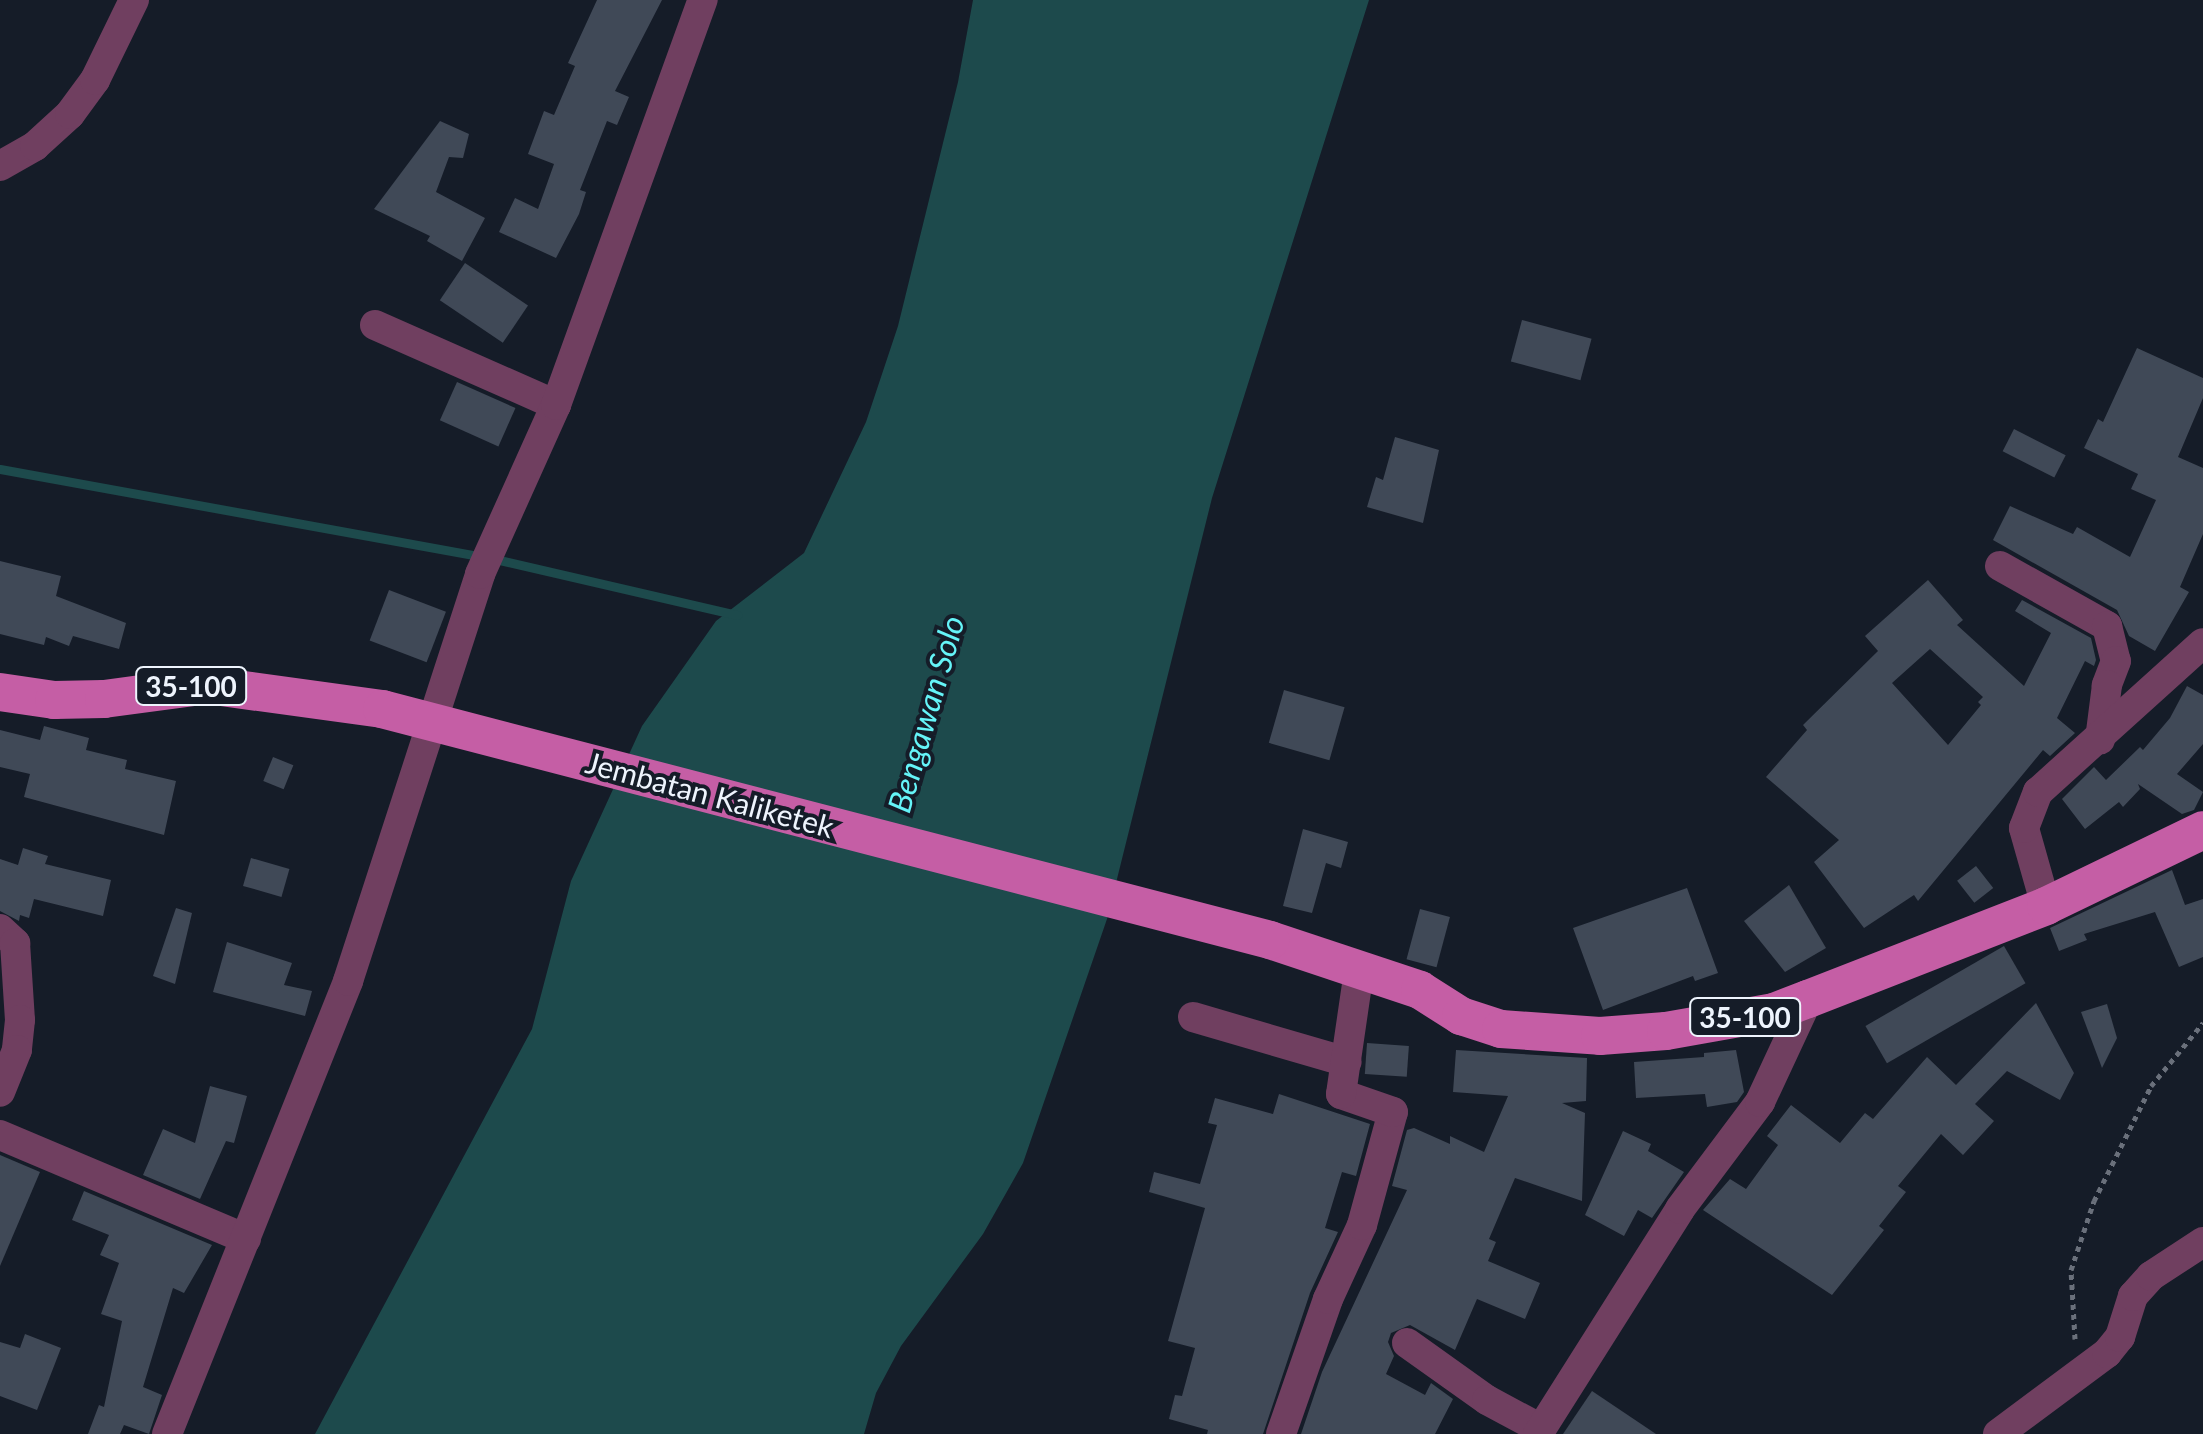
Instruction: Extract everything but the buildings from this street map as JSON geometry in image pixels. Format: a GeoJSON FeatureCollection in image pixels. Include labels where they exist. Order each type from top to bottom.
{"type":"FeatureCollection","features":[{"type":"Feature","properties":{"kind":"main road","name":"Jembatan Kaliketek"},"geometry":{"type":"LineString","coordinates":[[0,692],[54,700],[104,700],[206,685],[382,708],[1270,940],[1360,970]]}},
{"type":"Feature","properties":{"kind":"main road","name":"35-100"},"geometry":{"type":"LineString","coordinates":[[1360,970],[1420,990],[1460,1016],[1501,1029],[1600,1036],[1666,1030],[1774,1012],[2200,841]]}},
{"type":"Feature","properties":{"kind":"street"},"geometry":{"type":"LineString","coordinates":[[0,166],[35,146],[70,114],[95,80],[134,0]]}},
{"type":"Feature","properties":{"kind":"street"},"geometry":{"type":"LineString","coordinates":[[166,1434],[348,981],[480,574],[556,405],[703,0]]}},
{"type":"Feature","properties":{"kind":"street"},"geometry":{"type":"LineString","coordinates":[[375,325],[556,405]]}},
{"type":"Feature","properties":{"kind":"street"},"geometry":{"type":"LineString","coordinates":[[2000,566],[2107,626],[2116,661],[2107,685],[2100,740]]}},
{"type":"Feature","properties":{"kind":"street"},"geometry":{"type":"LineString","coordinates":[[2046,906],[2024,828],[2038,792],[2100,740],[2203,642]]}},
{"type":"Feature","properties":{"kind":"street"},"geometry":{"type":"LineString","coordinates":[[0,928],[15,943],[20,1020],[17,1050],[0,1092]]}},
{"type":"Feature","properties":{"kind":"street"},"geometry":{"type":"LineString","coordinates":[[1281,1434],[1328,1300],[1362,1226],[1390,1130],[1393,1112],[1341,1094],[1360,970]]}},
{"type":"Feature","properties":{"kind":"street"},"geometry":{"type":"LineString","coordinates":[[1407,1342],[1486,1400],[1540,1431],[1680,1209],[1760,1102],[1808,999]]}},
{"type":"Feature","properties":{"kind":"street"},"geometry":{"type":"LineString","coordinates":[[1193,1016],[1348,1062]]}},
{"type":"Feature","properties":{"kind":"street"},"geometry":{"type":"LineString","coordinates":[[0,1136],[246,1239]]}},
{"type":"Feature","properties":{"kind":"street"},"geometry":{"type":"LineString","coordinates":[[1998,1434],[2107,1353],[2120,1337],[2134,1296],[2151,1276],[2203,1242]]}},
{"type":"Feature","properties":{"kind":"path"},"geometry":{"type":"LineString","coordinates":[[2080,1371],[2071,1270],[2094,1201],[2151,1086],[2203,1023]]}},
{"type":"Feature","properties":{"kind":"water","name":"Bengawan Solo"},"geometry":{"type":"Polygon","coordinates":[[[973,0],[1369,0],[1212,498],[1107,919],[1023,1163],[983,1234],[901,1346],[876,1393],[864,1434],[315,1434],[532,1029],[571,881],[642,726],[716,621],[804,553],[866,422],[898,326],[958,82],[973,0]]]}},
{"type":"Feature","properties":{"kind":"waterway"},"geometry":{"type":"LineString","coordinates":[[0,469],[479,556]]}},
{"type":"Feature","properties":{"kind":"waterway"},"geometry":{"type":"LineString","coordinates":[[495,559],[738,615]]}}]}
